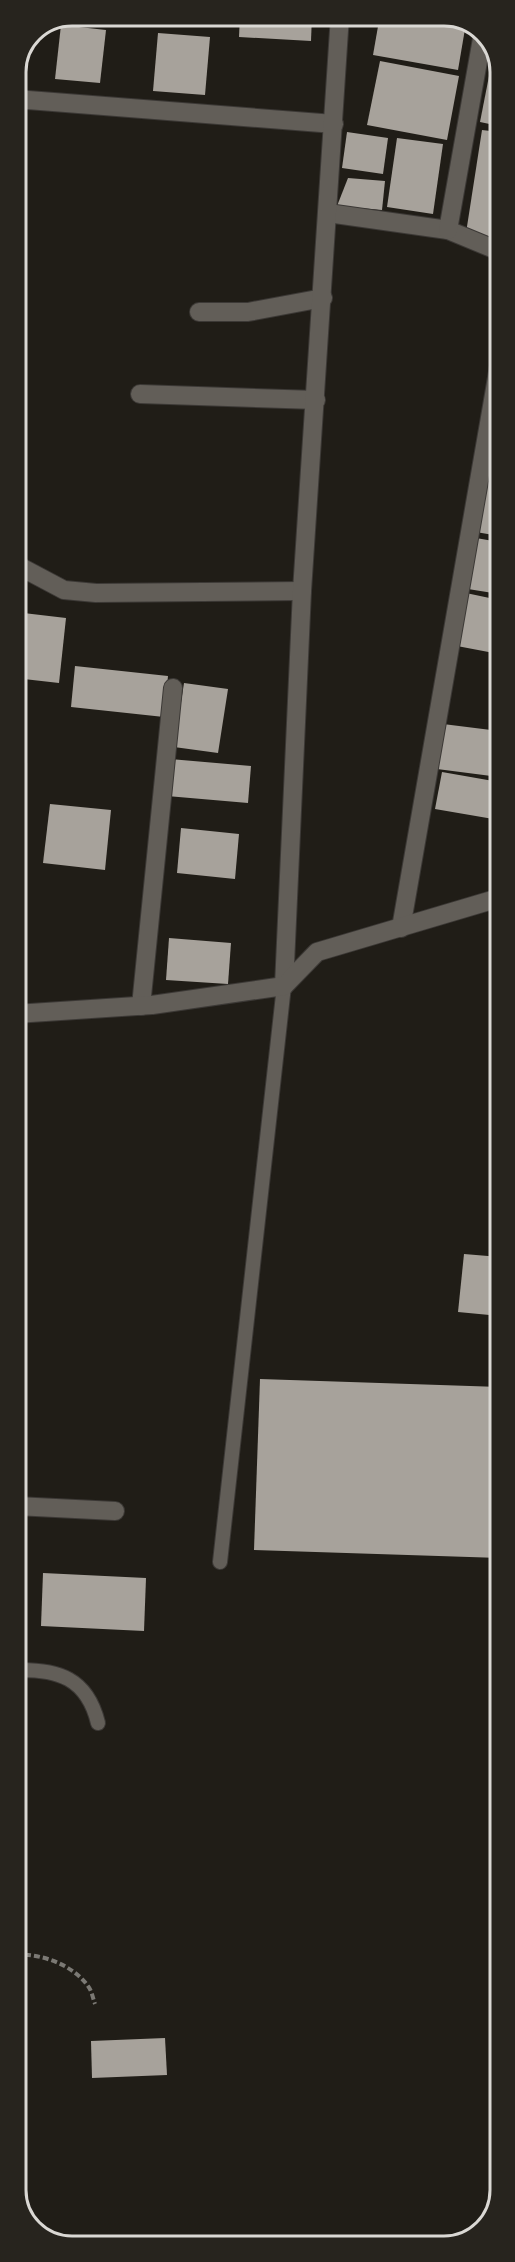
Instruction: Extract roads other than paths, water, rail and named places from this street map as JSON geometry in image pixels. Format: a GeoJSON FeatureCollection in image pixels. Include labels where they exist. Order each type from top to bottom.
{"type":"FeatureCollection","features":[{"type":"Feature","properties":{"kind":"street"},"geometry":{"type":"LineString","coordinates":[[284,986],[302,591],[339,26]]}},
{"type":"Feature","properties":{"kind":"street"},"geometry":{"type":"LineString","coordinates":[[448,230],[481,45]]}},
{"type":"Feature","properties":{"kind":"street"},"geometry":{"type":"LineString","coordinates":[[26,100],[334,124]]}},
{"type":"Feature","properties":{"kind":"street"},"geometry":{"type":"LineString","coordinates":[[328,213],[448,230],[490,247]]}},
{"type":"Feature","properties":{"kind":"street"},"geometry":{"type":"LineString","coordinates":[[199,312],[248,312],[323,298]]}},
{"type":"Feature","properties":{"kind":"street"},"geometry":{"type":"LineString","coordinates":[[140,394],[316,400]]}},
{"type":"Feature","properties":{"kind":"street"},"geometry":{"type":"LineString","coordinates":[[401,928],[490,418]]}},
{"type":"Feature","properties":{"kind":"street"},"geometry":{"type":"LineString","coordinates":[[26,570],[64,590],[96,593],[302,591]]}},
{"type":"Feature","properties":{"kind":"street"},"geometry":{"type":"LineString","coordinates":[[141,1006],[173,688]]}},
{"type":"Feature","properties":{"kind":"street"},"geometry":{"type":"LineString","coordinates":[[26,1013],[141,1006],[284,986],[317,952],[490,901]]}},
{"type":"Feature","properties":{"kind":"street"},"geometry":{"type":"LineString","coordinates":[[26,1507],[115,1511]]}},
{"type":"Feature","properties":{"kind":"lane"},"geometry":{"type":"LineString","coordinates":[[220,1562],[284,986]]}},
{"type":"Feature","properties":{"kind":"lane"},"geometry":{"type":"LineString","coordinates":[[26,1670],[41,1669],[65,1676],[82,1688],[94,1707],[98,1723]]}}]}
